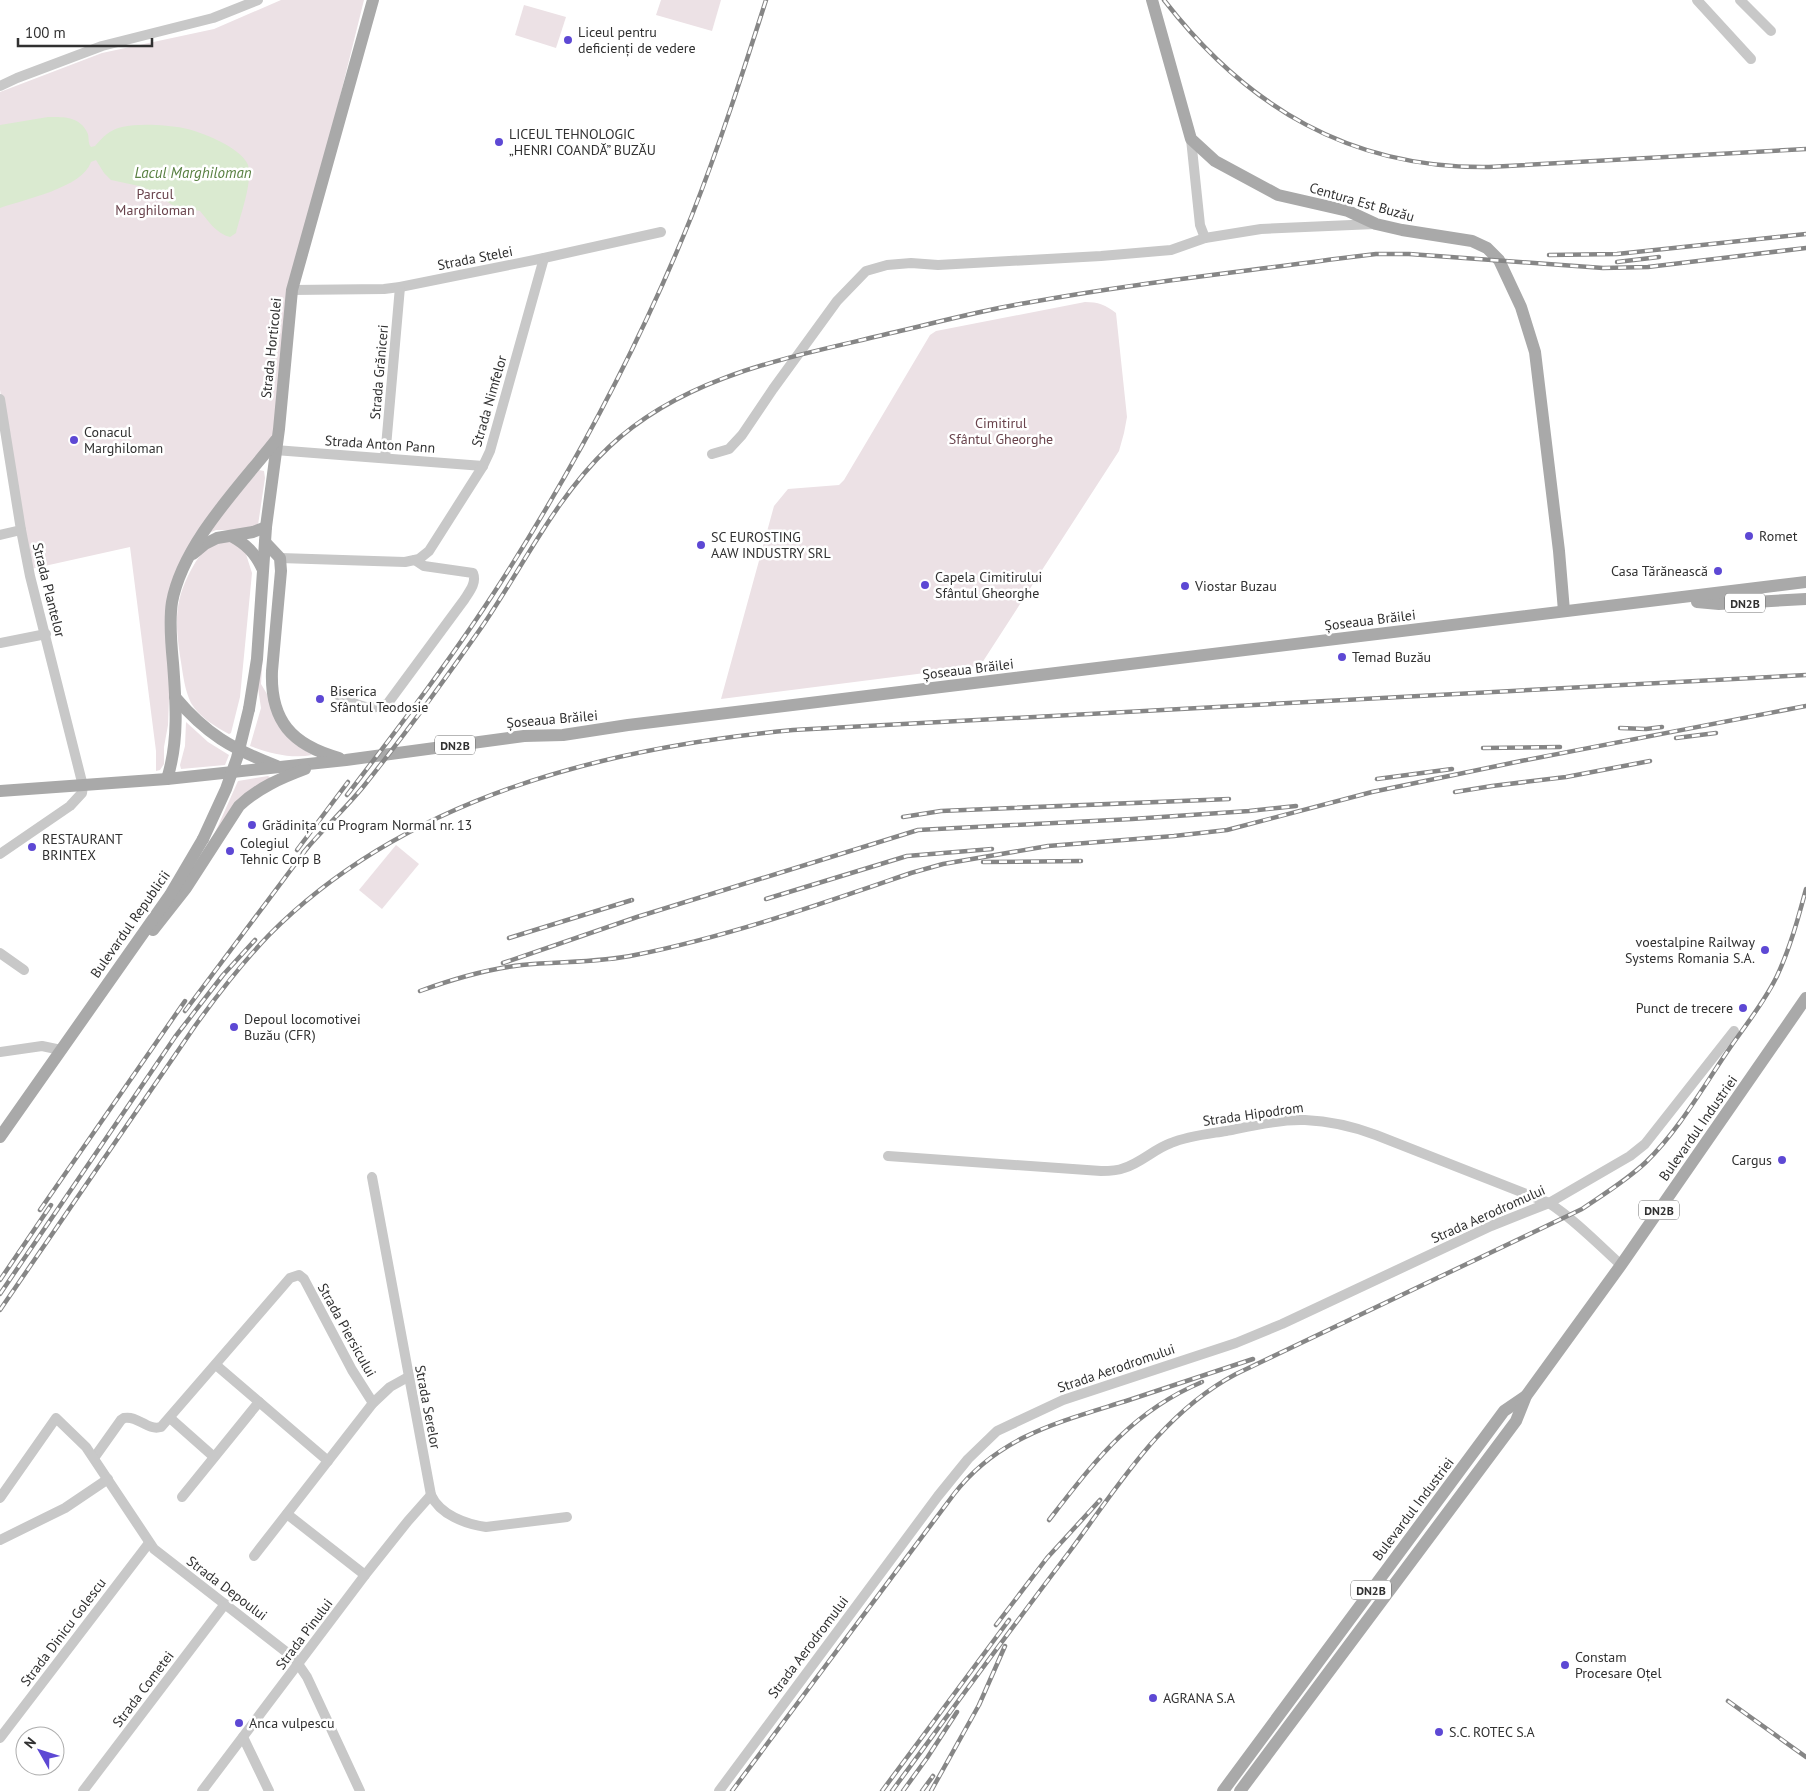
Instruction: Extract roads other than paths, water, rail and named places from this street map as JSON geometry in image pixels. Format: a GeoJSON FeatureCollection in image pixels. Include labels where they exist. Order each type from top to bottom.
{"type":"FeatureCollection","features":[{"type":"Feature","properties":{"kind":"main road","name":"Strada Horticolei"},"geometry":{"type":"LineString","coordinates":[[249,709],[257,659],[262,568],[292,290],[373,0]]}},
{"type":"Feature","properties":{"kind":"main road"},"geometry":{"type":"LineString","coordinates":[[1152,0],[1191,139]]}},
{"type":"Feature","properties":{"kind":"main road","name":"Centura Est Buzău"},"geometry":{"type":"LineString","coordinates":[[1191,139],[1215,161],[1270,191],[1348,211],[1376,224],[1472,241],[1487,248],[1494,254],[1504,268],[1521,307],[1535,352],[1559,551],[1564,612]]}},
{"type":"Feature","properties":{"kind":"main road"},"geometry":{"type":"LineString","coordinates":[[167,779],[175,742],[175,697],[171,647],[172,602],[179,579],[206,529],[248,475],[276,444]]}},
{"type":"Feature","properties":{"kind":"main road"},"geometry":{"type":"LineString","coordinates":[[248,475],[263,465],[272,471]]}},
{"type":"Feature","properties":{"kind":"main road"},"geometry":{"type":"LineString","coordinates":[[190,557],[205,544],[217,538],[253,532],[266,526]]}},
{"type":"Feature","properties":{"kind":"main road"},"geometry":{"type":"LineString","coordinates":[[231,536],[253,552],[262,568]]}},
{"type":"Feature","properties":{"kind":"main road"},"geometry":{"type":"LineString","coordinates":[[265,542],[280,558],[281,572],[272,678],[274,701],[285,725],[301,742],[311,749],[346,760]]}},
{"type":"Feature","properties":{"kind":"main road","name":"Șoseaua Brăilei"},"geometry":{"type":"LineString","coordinates":[[0,791],[167,779],[346,760],[524,736],[563,735],[654,722],[1806,582]]}},
{"type":"Feature","properties":{"kind":"main road","name":"DN2B"},"geometry":{"type":"LineString","coordinates":[[1685,598],[1719,604],[1806,599]]}},
{"type":"Feature","properties":{"kind":"main road"},"geometry":{"type":"LineString","coordinates":[[175,697],[205,727],[230,746],[279,767]]}},
{"type":"Feature","properties":{"kind":"main road","name":"Bulevardul Republicii"},"geometry":{"type":"LineString","coordinates":[[0,1137],[170,895],[203,839],[235,765],[249,709]]}},
{"type":"Feature","properties":{"kind":"main road"},"geometry":{"type":"LineString","coordinates":[[125,957],[145,939],[170,910],[191,882],[233,815],[246,800],[283,777],[305,769],[346,760]]}},
{"type":"Feature","properties":{"kind":"main road","name":"Bulevardul Industriei"},"geometry":{"type":"LineString","coordinates":[[1240,1791],[1516,1421],[1526,1396],[1622,1264],[1806,998]]}},
{"type":"Feature","properties":{"kind":"main road","name":"Bulevardul Industriei"},"geometry":{"type":"LineString","coordinates":[[1223,1791],[1504,1411],[1526,1396]]}},
{"type":"Feature","properties":{"kind":"street"},"geometry":{"type":"LineString","coordinates":[[0,86],[102,46],[213,18],[258,0]]}},
{"type":"Feature","properties":{"kind":"street"},"geometry":{"type":"LineString","coordinates":[[1697,0],[1750,59]]}},
{"type":"Feature","properties":{"kind":"street"},"geometry":{"type":"LineString","coordinates":[[1740,0],[1771,31]]}},
{"type":"Feature","properties":{"kind":"street"},"geometry":{"type":"LineString","coordinates":[[1191,139],[1200,226],[1205,238]]}},
{"type":"Feature","properties":{"kind":"street"},"geometry":{"type":"LineString","coordinates":[[712,454],[729,449],[742,435],[773,388],[837,301],[866,271],[887,265],[911,263],[938,265],[1171,250],[1205,238],[1261,229],[1376,224]]}},
{"type":"Feature","properties":{"kind":"street","name":"Strada Stelei"},"geometry":{"type":"LineString","coordinates":[[292,290],[384,289],[400,287],[661,232]]}},
{"type":"Feature","properties":{"kind":"street","name":"Strada Nimfelor"},"geometry":{"type":"LineString","coordinates":[[415,560],[429,552],[483,466],[490,451],[544,258]]}},
{"type":"Feature","properties":{"kind":"street","name":"Strada Grăniceri"},"geometry":{"type":"LineString","coordinates":[[386,458],[400,287]]}},
{"type":"Feature","properties":{"kind":"street","name":"Strada Plantelor"},"geometry":{"type":"LineString","coordinates":[[0,399],[30,576],[83,786]]}},
{"type":"Feature","properties":{"kind":"street","name":"Strada Anton Pann"},"geometry":{"type":"LineString","coordinates":[[276,444],[386,458],[483,466]]}},
{"type":"Feature","properties":{"kind":"street"},"geometry":{"type":"LineString","coordinates":[[0,535],[21,530]]}},
{"type":"Feature","properties":{"kind":"street"},"geometry":{"type":"LineString","coordinates":[[280,558],[405,562],[415,560],[424,566],[473,573],[474,583],[464,600],[388,704],[382,707],[366,708],[339,696]]}},
{"type":"Feature","properties":{"kind":"street"},"geometry":{"type":"LineString","coordinates":[[0,643],[46,634]]}},
{"type":"Feature","properties":{"kind":"street"},"geometry":{"type":"LineString","coordinates":[[0,854],[70,806],[82,793],[83,786]]}},
{"type":"Feature","properties":{"kind":"street"},"geometry":{"type":"LineString","coordinates":[[0,952],[24,970]]}},
{"type":"Feature","properties":{"kind":"street","name":"Strada Aerodromului"},"geometry":{"type":"LineString","coordinates":[[719,1791],[938,1496],[968,1459],[997,1431],[1063,1400],[1255,1336],[1491,1226],[1549,1203],[1630,1156],[1652,1135],[1734,1031]]}},
{"type":"Feature","properties":{"kind":"street"},"geometry":{"type":"LineString","coordinates":[[0,1052],[42,1046],[61,1050]]}},
{"type":"Feature","properties":{"kind":"street","name":"Strada Hipodrom"},"geometry":{"type":"LineString","coordinates":[[888,1156],[1101,1171],[1133,1164],[1171,1143],[1189,1138],[1303,1119],[1329,1121],[1352,1126],[1549,1203],[1568,1216],[1622,1264]]}},
{"type":"Feature","properties":{"kind":"street","name":"Strada Serelor"},"geometry":{"type":"LineString","coordinates":[[372,1177],[430,1495]]}},
{"type":"Feature","properties":{"kind":"street","name":"Strada Piersicului"},"geometry":{"type":"LineString","coordinates":[[94,1458],[124,1418],[134,1419],[151,1427],[161,1427],[290,1278],[299,1275],[304,1280],[352,1370],[373,1403]]}},
{"type":"Feature","properties":{"kind":"street"},"geometry":{"type":"LineString","coordinates":[[216,1365],[328,1461]]}},
{"type":"Feature","properties":{"kind":"street","name":"Strada Piersicului"},"geometry":{"type":"LineString","coordinates":[[254,1556],[373,1403],[390,1387],[408,1376]]}},
{"type":"Feature","properties":{"kind":"street"},"geometry":{"type":"LineString","coordinates":[[182,1497],[259,1402]]}},
{"type":"Feature","properties":{"kind":"street","name":"Strada Depoului"},"geometry":{"type":"LineString","coordinates":[[0,1498],[56,1418],[79,1439],[94,1458],[149,1542],[166,1559],[290,1652],[299,1663],[360,1791]]}},
{"type":"Feature","properties":{"kind":"street"},"geometry":{"type":"LineString","coordinates":[[170,1418],[214,1458]]}},
{"type":"Feature","properties":{"kind":"street"},"geometry":{"type":"LineString","coordinates":[[0,1540],[65,1508],[108,1479]]}},
{"type":"Feature","properties":{"kind":"street"},"geometry":{"type":"LineString","coordinates":[[430,1495],[442,1510],[480,1526],[492,1527],[567,1517]]}},
{"type":"Feature","properties":{"kind":"street","name":"Strada Pinului"},"geometry":{"type":"LineString","coordinates":[[202,1791],[366,1575],[430,1495]]}},
{"type":"Feature","properties":{"kind":"street"},"geometry":{"type":"LineString","coordinates":[[288,1514],[366,1575]]}},
{"type":"Feature","properties":{"kind":"street","name":"Strada Dinicu Golescu"},"geometry":{"type":"LineString","coordinates":[[0,1738],[149,1542]]}},
{"type":"Feature","properties":{"kind":"street","name":"Strada Cometei"},"geometry":{"type":"LineString","coordinates":[[83,1791],[225,1604]]}},
{"type":"Feature","properties":{"kind":"street"},"geometry":{"type":"LineString","coordinates":[[243,1737],[269,1791]]}},
{"type":"Feature","properties":{"kind":"water","name":"Lacul Marghiloman"},"geometry":{"type":"Polygon","coordinates":[[[48,117],[70,118],[80,123],[87,132],[91,147],[95,146],[113,130],[122,127],[145,125],[169,126],[190,130],[220,141],[238,152],[248,165],[249,180],[236,233],[230,237],[221,233],[213,227],[200,211],[175,207],[152,191],[111,180],[96,160],[91,162],[86,171],[65,186],[0,208],[0,125],[48,117]]]}},
{"type":"Feature","properties":{"kind":"railway"},"geometry":{"type":"LineString","coordinates":[[347,795],[425,692],[499,585],[527,541],[604,404],[650,311],[692,215],[722,135],[766,0]]}},
{"type":"Feature","properties":{"kind":"railway"},"geometry":{"type":"LineString","coordinates":[[1164,0],[1196,38],[1230,72],[1267,100],[1306,124],[1347,143],[1391,157],[1439,165],[1489,167],[1806,149]]}},
{"type":"Feature","properties":{"kind":"railway"},"geometry":{"type":"LineString","coordinates":[[1549,255],[1617,254],[1806,234]]}},
{"type":"Feature","properties":{"kind":"railway"},"geometry":{"type":"LineString","coordinates":[[303,853],[363,787],[423,709],[481,628],[540,534],[572,488],[609,447],[638,423],[670,403],[703,386],[738,373],[810,352],[990,310],[1103,290],[1335,259],[1376,254],[1409,254],[1603,268],[1648,267],[1806,248]]}},
{"type":"Feature","properties":{"kind":"railway"},"geometry":{"type":"LineString","coordinates":[[1617,262],[1659,257]]}},
{"type":"Feature","properties":{"kind":"railway"},"geometry":{"type":"LineString","coordinates":[[0,1310],[212,1002],[269,935],[323,887],[382,847],[445,814],[512,788],[581,766],[651,750],[722,738],[793,730],[1806,675]]}},
{"type":"Feature","properties":{"kind":"railway"},"geometry":{"type":"LineString","coordinates":[[420,991],[445,982],[496,969],[621,958],[705,939],[943,864],[1048,846],[1227,830],[1372,792],[1806,706]]}},
{"type":"Feature","properties":{"kind":"railway"},"geometry":{"type":"LineString","coordinates":[[1620,728],[1646,729],[1662,727]]}},
{"type":"Feature","properties":{"kind":"railway"},"geometry":{"type":"LineString","coordinates":[[1676,738],[1716,733]]}},
{"type":"Feature","properties":{"kind":"railway"},"geometry":{"type":"LineString","coordinates":[[1483,748],[1560,747]]}},
{"type":"Feature","properties":{"kind":"railway"},"geometry":{"type":"LineString","coordinates":[[1455,792],[1566,777],[1650,761]]}},
{"type":"Feature","properties":{"kind":"railway"},"geometry":{"type":"LineString","coordinates":[[1377,779],[1452,769]]}},
{"type":"Feature","properties":{"kind":"railway"},"geometry":{"type":"LineString","coordinates":[[297,850],[348,782]]}},
{"type":"Feature","properties":{"kind":"railway"},"geometry":{"type":"LineString","coordinates":[[903,817],[941,811],[1229,799]]}},
{"type":"Feature","properties":{"kind":"railway"},"geometry":{"type":"LineString","coordinates":[[503,963],[637,917],[918,830],[1132,819],[1296,806]]}},
{"type":"Feature","properties":{"kind":"railway"},"geometry":{"type":"LineString","coordinates":[[185,1011],[308,847]]}},
{"type":"Feature","properties":{"kind":"railway"},"geometry":{"type":"LineString","coordinates":[[766,899],[907,856],[992,849]]}},
{"type":"Feature","properties":{"kind":"railway"},"geometry":{"type":"LineString","coordinates":[[983,862],[1081,861]]}},
{"type":"Feature","properties":{"kind":"railway"},"geometry":{"type":"LineString","coordinates":[[892,1791],[1125,1476],[1164,1430],[1186,1409],[1210,1390],[1236,1374],[1582,1209],[1639,1169],[1669,1137],[1772,986],[1790,944],[1806,889]]}},
{"type":"Feature","properties":{"kind":"railway"},"geometry":{"type":"LineString","coordinates":[[509,938],[632,900]]}},
{"type":"Feature","properties":{"kind":"railway"},"geometry":{"type":"LineString","coordinates":[[0,1294],[175,1037],[223,975],[255,940]]}},
{"type":"Feature","properties":{"kind":"railway"},"geometry":{"type":"LineString","coordinates":[[40,1210],[185,1001]]}},
{"type":"Feature","properties":{"kind":"railway"},"geometry":{"type":"LineString","coordinates":[[0,1280],[51,1205]]}},
{"type":"Feature","properties":{"kind":"railway"},"geometry":{"type":"LineString","coordinates":[[732,1791],[954,1494],[990,1458],[1011,1445],[1054,1424],[1253,1359]]}},
{"type":"Feature","properties":{"kind":"railway"},"geometry":{"type":"LineString","coordinates":[[1049,1520],[1082,1478],[1116,1440],[1155,1408],[1177,1394],[1202,1382]]}},
{"type":"Feature","properties":{"kind":"railway"},"geometry":{"type":"LineString","coordinates":[[996,1625],[1047,1558],[1100,1500]]}},
{"type":"Feature","properties":{"kind":"railway"},"geometry":{"type":"LineString","coordinates":[[882,1791],[1009,1620]]}},
{"type":"Feature","properties":{"kind":"railway"},"geometry":{"type":"LineString","coordinates":[[931,1791],[979,1705],[1005,1646]]}},
{"type":"Feature","properties":{"kind":"railway"},"geometry":{"type":"LineString","coordinates":[[1728,1701],[1806,1757]]}},
{"type":"Feature","properties":{"kind":"railway"},"geometry":{"type":"LineString","coordinates":[[903,1791],[957,1712]]}},
{"type":"Feature","properties":{"kind":"railway"},"geometry":{"type":"LineString","coordinates":[[922,1791],[933,1776]]}},
{"type":"Feature","properties":{"kind":"place","name":"Liceul pentru deficienți de vedere"},"geometry":{"type":"Point","coordinates":[568,40]}},
{"type":"Feature","properties":{"kind":"place","name":"LICEUL TEHNOLOGIC „HENRI COANDĂ” BUZĂU"},"geometry":{"type":"Point","coordinates":[499,142]}},
{"type":"Feature","properties":{"kind":"place","name":"Conacul Marghiloman"},"geometry":{"type":"Point","coordinates":[74,440]}},
{"type":"Feature","properties":{"kind":"place","name":"Romet"},"geometry":{"type":"Point","coordinates":[1749,536]}},
{"type":"Feature","properties":{"kind":"place","name":"SC EUROSTING AAW INDUSTRY SRL"},"geometry":{"type":"Point","coordinates":[701,545]}},
{"type":"Feature","properties":{"kind":"place","name":"Casa Tărănească"},"geometry":{"type":"Point","coordinates":[1718,571]}},
{"type":"Feature","properties":{"kind":"place","name":"Capela Cimitirului Sfântul Gheorghe"},"geometry":{"type":"Point","coordinates":[925,585]}},
{"type":"Feature","properties":{"kind":"place","name":"Viostar Buzau"},"geometry":{"type":"Point","coordinates":[1185,586]}},
{"type":"Feature","properties":{"kind":"place","name":"Temad Buzău"},"geometry":{"type":"Point","coordinates":[1342,657]}},
{"type":"Feature","properties":{"kind":"place","name":"Biserica Sfântul Teodosie"},"geometry":{"type":"Point","coordinates":[320,699]}},
{"type":"Feature","properties":{"kind":"place","name":"Grădinița cu Program Normal nr. 13"},"geometry":{"type":"Point","coordinates":[252,825]}},
{"type":"Feature","properties":{"kind":"place","name":"RESTAURANT BRINTEX"},"geometry":{"type":"Point","coordinates":[32,847]}},
{"type":"Feature","properties":{"kind":"place","name":"Colegiul Tehnic Corp B"},"geometry":{"type":"Point","coordinates":[230,851]}},
{"type":"Feature","properties":{"kind":"place","name":"voestalpine Railway Systems Romania S.A."},"geometry":{"type":"Point","coordinates":[1765,950]}},
{"type":"Feature","properties":{"kind":"place","name":"Punct de trecere"},"geometry":{"type":"Point","coordinates":[1743,1008]}},
{"type":"Feature","properties":{"kind":"place","name":"Depoul locomotivei Buzău (CFR)"},"geometry":{"type":"Point","coordinates":[234,1027]}},
{"type":"Feature","properties":{"kind":"place","name":"Cargus"},"geometry":{"type":"Point","coordinates":[1782,1160]}},
{"type":"Feature","properties":{"kind":"place","name":"Constam Procesare Oțel"},"geometry":{"type":"Point","coordinates":[1565,1665]}},
{"type":"Feature","properties":{"kind":"place","name":"AGRANA S.A"},"geometry":{"type":"Point","coordinates":[1153,1698]}},
{"type":"Feature","properties":{"kind":"place","name":"Anca vulpescu"},"geometry":{"type":"Point","coordinates":[239,1723]}},
{"type":"Feature","properties":{"kind":"place","name":"S.C. ROTEC S.A"},"geometry":{"type":"Point","coordinates":[1439,1732]}},
{"type":"Feature","properties":{"kind":"park label","name":"Parcul Marghiloman"},"geometry":{"type":"Point","coordinates":[155,202]}},
{"type":"Feature","properties":{"kind":"park label","name":"Cimitirul Sfântul Gheorghe"},"geometry":{"type":"Point","coordinates":[1001,432]}}]}
